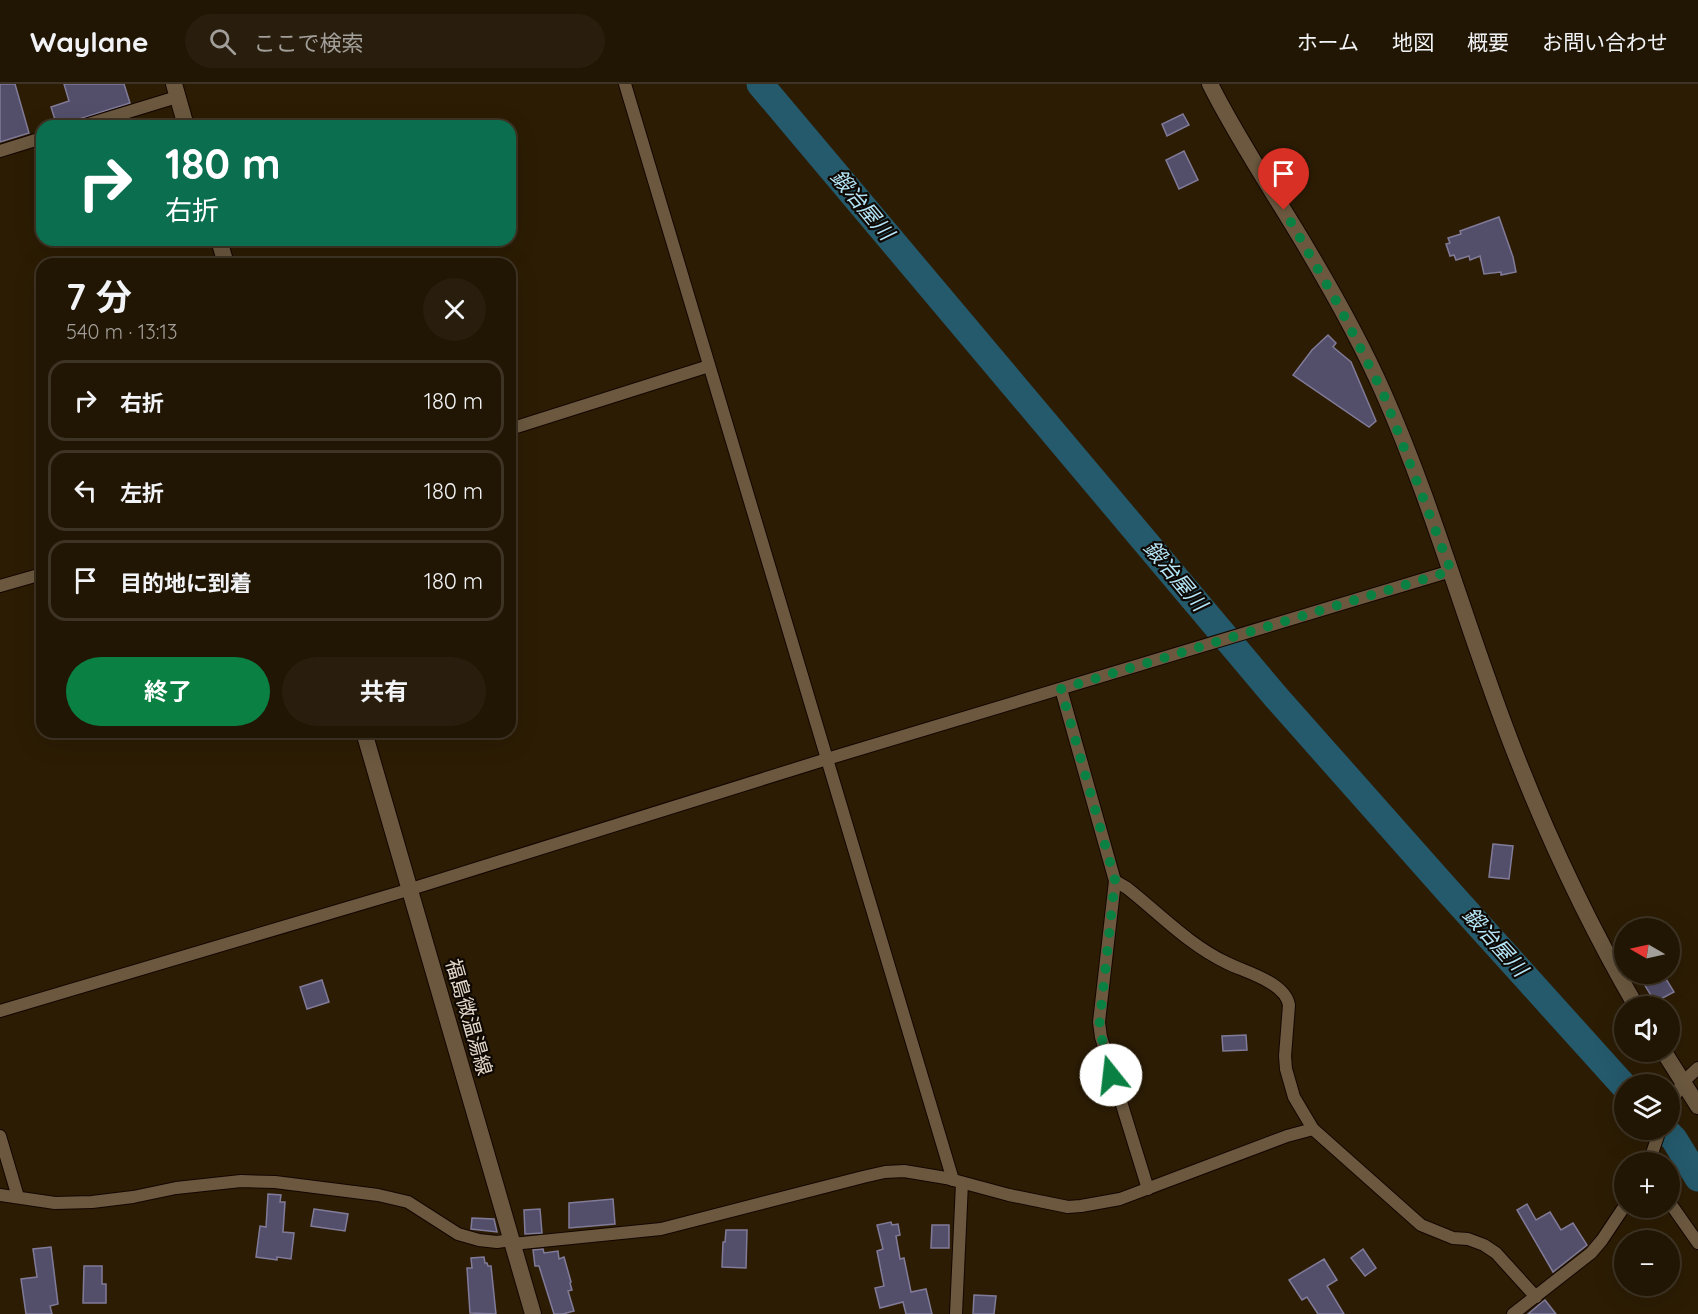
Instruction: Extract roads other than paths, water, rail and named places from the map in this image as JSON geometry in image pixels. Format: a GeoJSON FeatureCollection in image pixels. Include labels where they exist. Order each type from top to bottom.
{"type":"FeatureCollection","features":[{"type":"Feature","properties":{"kind":"street"},"geometry":{"type":"LineString","coordinates":[[625,84],[827,759],[957,1181],[956,1314]]}},
{"type":"Feature","properties":{"kind":"street"},"geometry":{"type":"LineString","coordinates":[[1210,84],[1237,134],[1307,249],[1362,349],[1392,414],[1451,571],[1514,752],[1569,879],[1605,953],[1630,996]]}},
{"type":"Feature","properties":{"kind":"street"},"geometry":{"type":"LineString","coordinates":[[98,120],[176,90],[184,120]]}},
{"type":"Feature","properties":{"kind":"street"},"geometry":{"type":"LineString","coordinates":[[0,151],[36,140]]}},
{"type":"Feature","properties":{"kind":"street"},"geometry":{"type":"LineString","coordinates":[[516,427],[709,366]]}},
{"type":"Feature","properties":{"kind":"street"},"geometry":{"type":"LineString","coordinates":[[0,1011],[411,889],[827,759],[1451,571]]}},
{"type":"Feature","properties":{"kind":"street"},"geometry":{"type":"LineString","coordinates":[[0,586],[36,576]]}},
{"type":"Feature","properties":{"kind":"street"},"geometry":{"type":"LineString","coordinates":[[1061,689],[1115,880],[1099,1028],[1106,1058],[1148,1188]]}},
{"type":"Feature","properties":{"kind":"street","name":"福島微温湯線"},"geometry":{"type":"LineString","coordinates":[[366,738],[533,1314]]}},
{"type":"Feature","properties":{"kind":"street"},"geometry":{"type":"LineString","coordinates":[[1115,880],[1210,954],[1282,990],[1289,1005],[1286,1069],[1294,1097],[1313,1129],[1421,1225],[1453,1238],[1468,1239],[1484,1245],[1496,1253],[1536,1297]]}},
{"type":"Feature","properties":{"kind":"street"},"geometry":{"type":"LineString","coordinates":[[1670,1062],[1698,1106]]}},
{"type":"Feature","properties":{"kind":"street"},"geometry":{"type":"LineString","coordinates":[[1680,1087],[1698,1068]]}},
{"type":"Feature","properties":{"kind":"street"},"geometry":{"type":"LineString","coordinates":[[0,1195],[55,1203],[92,1202],[241,1180],[275,1182],[388,1197],[408,1202],[458,1234],[479,1240],[511,1242],[661,1229],[885,1172],[904,1171],[957,1181],[1068,1207],[1108,1202],[1287,1136],[1313,1129]]}},
{"type":"Feature","properties":{"kind":"street"},"geometry":{"type":"LineString","coordinates":[[0,1136],[18,1197]]}},
{"type":"Feature","properties":{"kind":"street"},"geometry":{"type":"LineString","coordinates":[[1680,1217],[1698,1243]]}},
{"type":"Feature","properties":{"kind":"street"},"geometry":{"type":"LineString","coordinates":[[1513,1314],[1591,1253],[1617,1218]]}},
{"type":"Feature","properties":{"kind":"waterway","name":"鍛冶屋川"},"geometry":{"type":"LineString","coordinates":[[760,84],[1276,697],[1614,1075]]}},
{"type":"Feature","properties":{"kind":"waterway","name":"鍛冶屋川"},"geometry":{"type":"LineString","coordinates":[[1675,1140],[1698,1178]]}}]}
